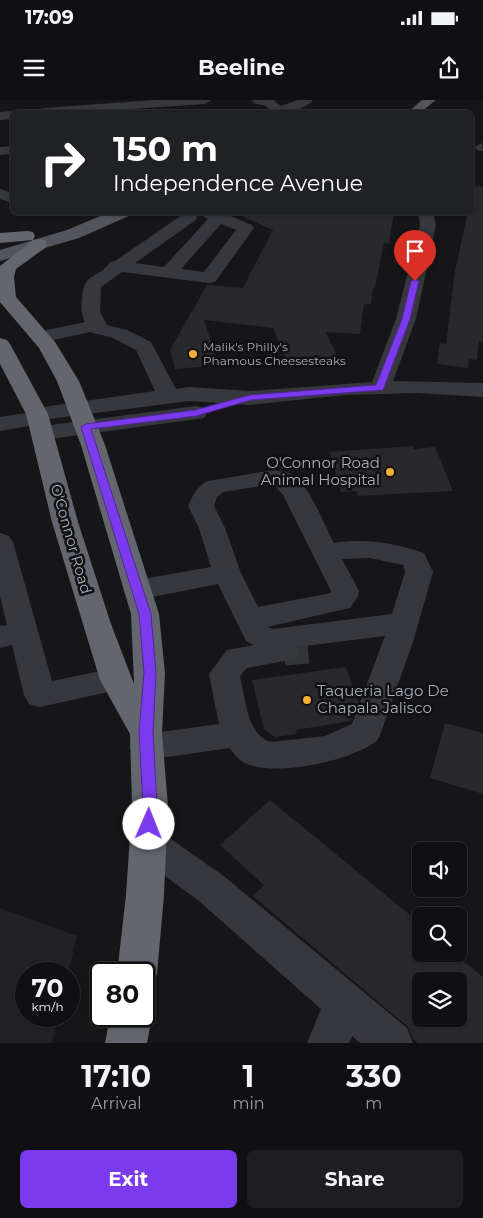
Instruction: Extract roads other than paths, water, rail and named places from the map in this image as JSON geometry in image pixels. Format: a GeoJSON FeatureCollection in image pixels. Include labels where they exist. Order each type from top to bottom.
{"type":"FeatureCollection","features":[{"type":"Feature","properties":{"kind":"highway"},"geometry":{"type":"LineString","coordinates":[[0,238],[33,240]]}},
{"type":"Feature","properties":{"kind":"highway"},"geometry":{"type":"LineString","coordinates":[[4,293],[8,267],[33,240]]}},
{"type":"Feature","properties":{"kind":"highway","name":"O'Connor Road"},"geometry":{"type":"LineString","coordinates":[[4,293],[40,337],[68,381],[83,417],[145,614],[150,673],[146,740],[150,806],[138,962]]}},
{"type":"Feature","properties":{"kind":"highway","name":"O'Connor Road"},"geometry":{"type":"LineString","coordinates":[[0,344],[39,422],[65,522],[96,624],[115,680],[146,740]]}},
{"type":"Feature","properties":{"kind":"highway"},"geometry":{"type":"LineString","coordinates":[[126,1043],[129,1027]]}},
{"type":"Feature","properties":{"kind":"main road"},"geometry":{"type":"LineString","coordinates":[[417,110],[430,100]]}},
{"type":"Feature","properties":{"kind":"main road"},"geometry":{"type":"LineString","coordinates":[[0,244],[73,234],[118,215]]}},
{"type":"Feature","properties":{"kind":"main road"},"geometry":{"type":"LineString","coordinates":[[0,256],[33,240]]}},
{"type":"Feature","properties":{"kind":"street"},"geometry":{"type":"LineString","coordinates":[[71,110],[205,100]]}},
{"type":"Feature","properties":{"kind":"street"},"geometry":{"type":"LineString","coordinates":[[258,100],[270,103],[277,110]]}},
{"type":"Feature","properties":{"kind":"street"},"geometry":{"type":"LineString","coordinates":[[285,110],[307,100]]}},
{"type":"Feature","properties":{"kind":"street"},"geometry":{"type":"LineString","coordinates":[[169,396],[144,346],[120,334],[98,329],[90,312],[92,285],[116,266],[190,217],[190,215]]}},
{"type":"Feature","properties":{"kind":"street"},"geometry":{"type":"LineString","coordinates":[[116,266],[168,273],[209,278],[246,228],[211,215],[168,273]]}},
{"type":"Feature","properties":{"kind":"street"},"geometry":{"type":"LineString","coordinates":[[380,388],[406,319],[428,225],[425,215]]}},
{"type":"Feature","properties":{"kind":"street"},"geometry":{"type":"LineString","coordinates":[[40,337],[96,326]]}},
{"type":"Feature","properties":{"kind":"street"},"geometry":{"type":"LineString","coordinates":[[83,417],[169,396],[189,394],[250,398],[380,388],[426,387],[483,390]]}},
{"type":"Feature","properties":{"kind":"street"},"geometry":{"type":"LineString","coordinates":[[0,424],[83,417],[196,413],[250,398]]}},
{"type":"Feature","properties":{"kind":"street"},"geometry":{"type":"LineString","coordinates":[[249,619],[340,601],[344,596],[345,591],[296,496],[287,482],[281,478],[217,486],[209,489],[201,506],[212,528],[227,573],[256,634],[272,640],[400,632]]}},
{"type":"Feature","properties":{"kind":"street"},"geometry":{"type":"LineString","coordinates":[[326,553],[352,548],[396,552],[414,559],[419,572],[400,632],[365,732],[329,749],[271,756],[252,751],[238,734],[224,674],[238,658],[378,640],[400,632]]}},
{"type":"Feature","properties":{"kind":"street"},"geometry":{"type":"LineString","coordinates":[[3,560],[12,634],[40,695],[115,680]]}},
{"type":"Feature","properties":{"kind":"street"},"geometry":{"type":"LineString","coordinates":[[137,590],[227,573]]}},
{"type":"Feature","properties":{"kind":"street"},"geometry":{"type":"LineString","coordinates":[[146,740],[238,734]]}},
{"type":"Feature","properties":{"kind":"street"},"geometry":{"type":"LineString","coordinates":[[148,843],[212,889],[392,1043]]}},
{"type":"Feature","properties":{"kind":"street"},"geometry":{"type":"LineString","coordinates":[[328,1043],[345,1003]]}},
{"type":"Feature","properties":{"kind":"tunnel"},"geometry":{"type":"LineString","coordinates":[[284,651],[308,649]]}},
{"type":"Feature","properties":{"kind":"place","name":"Malik's Philly's Phamous Cheesesteaks"},"geometry":{"type":"Point","coordinates":[193,354]}},
{"type":"Feature","properties":{"kind":"place","name":"O'Connor Road Animal Hospital"},"geometry":{"type":"Point","coordinates":[390,472]}},
{"type":"Feature","properties":{"kind":"place","name":"Taqueria Lago De Chapala Jalisco"},"geometry":{"type":"Point","coordinates":[307,700]}}]}
